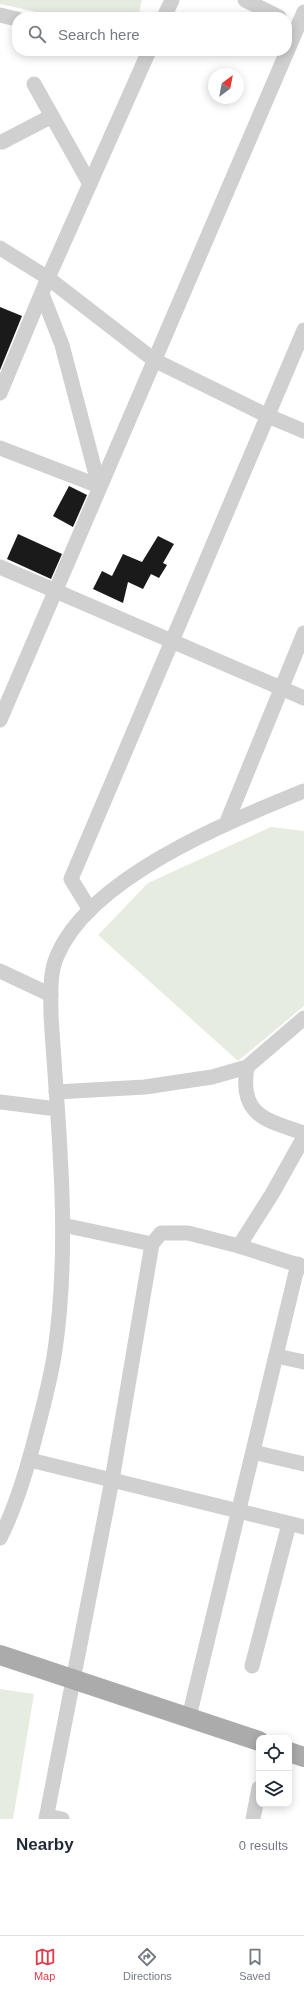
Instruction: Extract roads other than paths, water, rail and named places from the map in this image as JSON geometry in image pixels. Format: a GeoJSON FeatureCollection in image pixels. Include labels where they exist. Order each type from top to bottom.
{"type":"FeatureCollection","features":[{"type":"Feature","properties":{"kind":"main road"},"geometry":{"type":"LineString","coordinates":[[0,1654],[73,1680],[256,1740]]}},
{"type":"Feature","properties":{"kind":"main road"},"geometry":{"type":"LineString","coordinates":[[292,1753],[304,1757]]}},
{"type":"Feature","properties":{"kind":"street"},"geometry":{"type":"LineString","coordinates":[[166,12],[172,0]]}},
{"type":"Feature","properties":{"kind":"street"},"geometry":{"type":"LineString","coordinates":[[245,0],[269,12]]}},
{"type":"Feature","properties":{"kind":"street"},"geometry":{"type":"LineString","coordinates":[[292,35],[304,12]]}},
{"type":"Feature","properties":{"kind":"street"},"geometry":{"type":"LineString","coordinates":[[0,15],[12,18]]}},
{"type":"Feature","properties":{"kind":"street"},"geometry":{"type":"LineString","coordinates":[[0,393],[48,278],[147,56]]}},
{"type":"Feature","properties":{"kind":"street"},"geometry":{"type":"LineString","coordinates":[[0,720],[283,56]]}},
{"type":"Feature","properties":{"kind":"street"},"geometry":{"type":"LineString","coordinates":[[34,84],[90,184]]}},
{"type":"Feature","properties":{"kind":"street"},"geometry":{"type":"LineString","coordinates":[[2,142],[52,116]]}},
{"type":"Feature","properties":{"kind":"street"},"geometry":{"type":"LineString","coordinates":[[0,248],[48,278],[154,360],[268,416],[304,431]]}},
{"type":"Feature","properties":{"kind":"street"},"geometry":{"type":"LineString","coordinates":[[42,294],[62,345],[99,486]]}},
{"type":"Feature","properties":{"kind":"street"},"geometry":{"type":"LineString","coordinates":[[90,910],[71,879],[304,330]]}},
{"type":"Feature","properties":{"kind":"street"},"geometry":{"type":"LineString","coordinates":[[0,448],[99,486]]}},
{"type":"Feature","properties":{"kind":"street"},"geometry":{"type":"LineString","coordinates":[[0,567],[304,698]]}},
{"type":"Feature","properties":{"kind":"street"},"geometry":{"type":"LineString","coordinates":[[226,824],[304,633]]}},
{"type":"Feature","properties":{"kind":"street"},"geometry":{"type":"LineString","coordinates":[[0,1538],[30,1460],[55,1350],[61,1288],[63,1225],[50,984],[57,956],[74,927],[90,910],[123,882],[172,852],[226,824],[304,791]]}},
{"type":"Feature","properties":{"kind":"street"},"geometry":{"type":"LineString","coordinates":[[0,970],[51,995]]}},
{"type":"Feature","properties":{"kind":"street"},"geometry":{"type":"LineString","coordinates":[[56,1092],[145,1087],[212,1077],[247,1067],[304,1018]]}},
{"type":"Feature","properties":{"kind":"street"},"geometry":{"type":"LineString","coordinates":[[247,1067],[244,1084],[247,1099],[257,1114],[269,1121],[304,1134]]}},
{"type":"Feature","properties":{"kind":"street"},"geometry":{"type":"LineString","coordinates":[[0,1102],[57,1109]]}},
{"type":"Feature","properties":{"kind":"street"},"geometry":{"type":"LineString","coordinates":[[239,1246],[272,1194],[304,1137]]}},
{"type":"Feature","properties":{"kind":"street"},"geometry":{"type":"LineString","coordinates":[[63,1225],[152,1244]]}},
{"type":"Feature","properties":{"kind":"street"},"geometry":{"type":"LineString","coordinates":[[62,1819],[46,1818],[112,1480],[152,1244],[161,1233],[188,1233],[239,1246],[301,1266],[276,1356],[189,1717]]}},
{"type":"Feature","properties":{"kind":"street"},"geometry":{"type":"LineString","coordinates":[[276,1356],[304,1362]]}},
{"type":"Feature","properties":{"kind":"street"},"geometry":{"type":"LineString","coordinates":[[253,1452],[304,1464]]}},
{"type":"Feature","properties":{"kind":"street"},"geometry":{"type":"LineString","coordinates":[[30,1460],[304,1528]]}},
{"type":"Feature","properties":{"kind":"street"},"geometry":{"type":"LineString","coordinates":[[252,1666],[289,1524]]}},
{"type":"Feature","properties":{"kind":"street"},"geometry":{"type":"LineString","coordinates":[[253,1819],[256,1804]]}}]}
